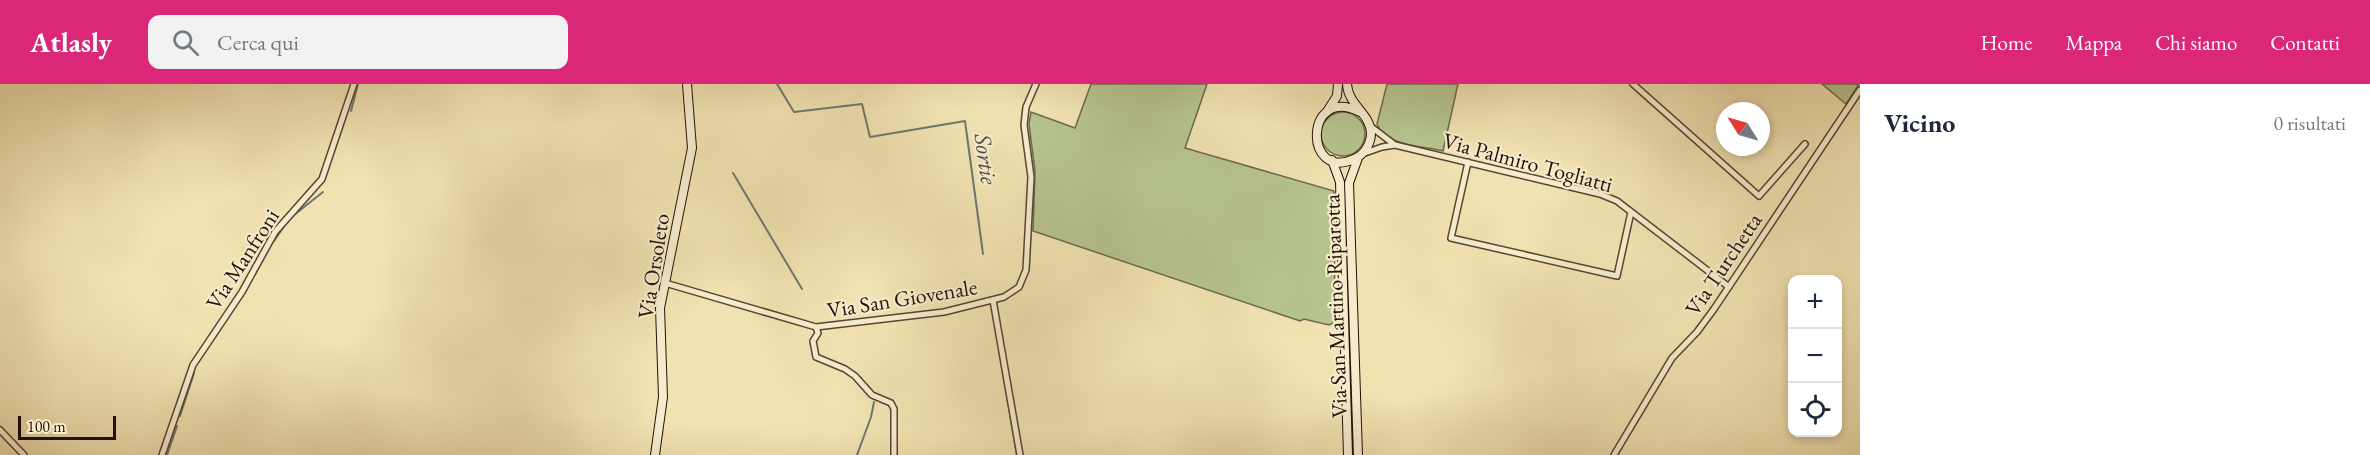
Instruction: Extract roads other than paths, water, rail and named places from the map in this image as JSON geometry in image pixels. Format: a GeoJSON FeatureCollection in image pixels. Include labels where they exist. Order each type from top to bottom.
{"type":"FeatureCollection","features":[{"type":"Feature","properties":{"kind":"street","name":"Via Manfroni"},"geometry":{"type":"LineString","coordinates":[[162,455],[193,365],[242,292],[275,232],[322,179],[354,84]]}},
{"type":"Feature","properties":{"kind":"street","name":"Via Orsoleto"},"geometry":{"type":"LineString","coordinates":[[655,455],[663,397],[660,308],[692,148],[687,84]]}},
{"type":"Feature","properties":{"kind":"street","name":"Via San Giovenale"},"geometry":{"type":"LineString","coordinates":[[664,283],[816,327],[944,312],[1004,297],[1019,287],[1026,270],[1031,177],[1024,125],[1026,107],[1036,84]]}},
{"type":"Feature","properties":{"kind":"street"},"geometry":{"type":"LineString","coordinates":[[1338,84],[1337,96],[1317,124],[1316,141],[1325,155],[1341,162],[1395,145]]}},
{"type":"Feature","properties":{"kind":"street"},"geometry":{"type":"LineString","coordinates":[[1347,84],[1351,101],[1370,126],[1370,142],[1360,156]]}},
{"type":"Feature","properties":{"kind":"street"},"geometry":{"type":"LineString","coordinates":[[1633,84],[1759,196],[1805,144]]}},
{"type":"Feature","properties":{"kind":"street","name":"Via Turchetta"},"geometry":{"type":"LineString","coordinates":[[1614,455],[1672,358],[1697,332],[1729,287],[1860,90]]}},
{"type":"Feature","properties":{"kind":"street"},"geometry":{"type":"LineString","coordinates":[[1327,111],[1344,106],[1360,112]]}},
{"type":"Feature","properties":{"kind":"street","name":"Via Palmiro Togliatti"},"geometry":{"type":"LineString","coordinates":[[1370,126],[1395,145],[1600,194],[1617,201],[1729,287]]}},
{"type":"Feature","properties":{"kind":"street","name":"Via San Martino Riparotta"},"geometry":{"type":"LineString","coordinates":[[1358,455],[1349,184],[1350,176],[1360,156]]}},
{"type":"Feature","properties":{"kind":"street","name":"Via San Martino Riparotta"},"geometry":{"type":"LineString","coordinates":[[1332,160],[1339,174],[1341,185],[1348,455]]}},
{"type":"Feature","properties":{"kind":"street"},"geometry":{"type":"LineString","coordinates":[[1467,162],[1451,238],[1617,276],[1631,212]]}},
{"type":"Feature","properties":{"kind":"street","name":"Via San Giovenale"},"geometry":{"type":"LineString","coordinates":[[993,300],[1020,455]]}},
{"type":"Feature","properties":{"kind":"street","name":"Via San Giovenale"},"geometry":{"type":"LineString","coordinates":[[816,327],[818,333],[813,341],[816,357],[844,369],[855,376],[872,395],[891,403],[894,409],[894,455]]}},
{"type":"Feature","properties":{"kind":"street"},"geometry":{"type":"LineString","coordinates":[[0,430],[24,455]]}},
{"type":"Feature","properties":{"kind":"waterway","name":"Sortie"},"geometry":{"type":"LineString","coordinates":[[351,111],[358,84]]}},
{"type":"Feature","properties":{"kind":"waterway","name":"Sortie"},"geometry":{"type":"LineString","coordinates":[[777,84],[794,112],[862,104],[870,137],[965,121],[983,254]]}},
{"type":"Feature","properties":{"kind":"waterway","name":"Sortie"},"geometry":{"type":"LineString","coordinates":[[733,173],[802,289]]}},
{"type":"Feature","properties":{"kind":"waterway","name":"Sortie"},"geometry":{"type":"LineString","coordinates":[[294,215],[323,192]]}},
{"type":"Feature","properties":{"kind":"waterway","name":"Sortie"},"geometry":{"type":"LineString","coordinates":[[274,241],[288,221]]}},
{"type":"Feature","properties":{"kind":"waterway","name":"Sortie"},"geometry":{"type":"LineString","coordinates":[[1002,366],[1017,455]]}},
{"type":"Feature","properties":{"kind":"waterway","name":"Sortie"},"geometry":{"type":"LineString","coordinates":[[180,416],[194,373]]}},
{"type":"Feature","properties":{"kind":"waterway","name":"Sortie"},"geometry":{"type":"LineString","coordinates":[[857,455],[874,402]]}},
{"type":"Feature","properties":{"kind":"waterway","name":"Sortie"},"geometry":{"type":"LineString","coordinates":[[167,455],[177,426]]}}]}
